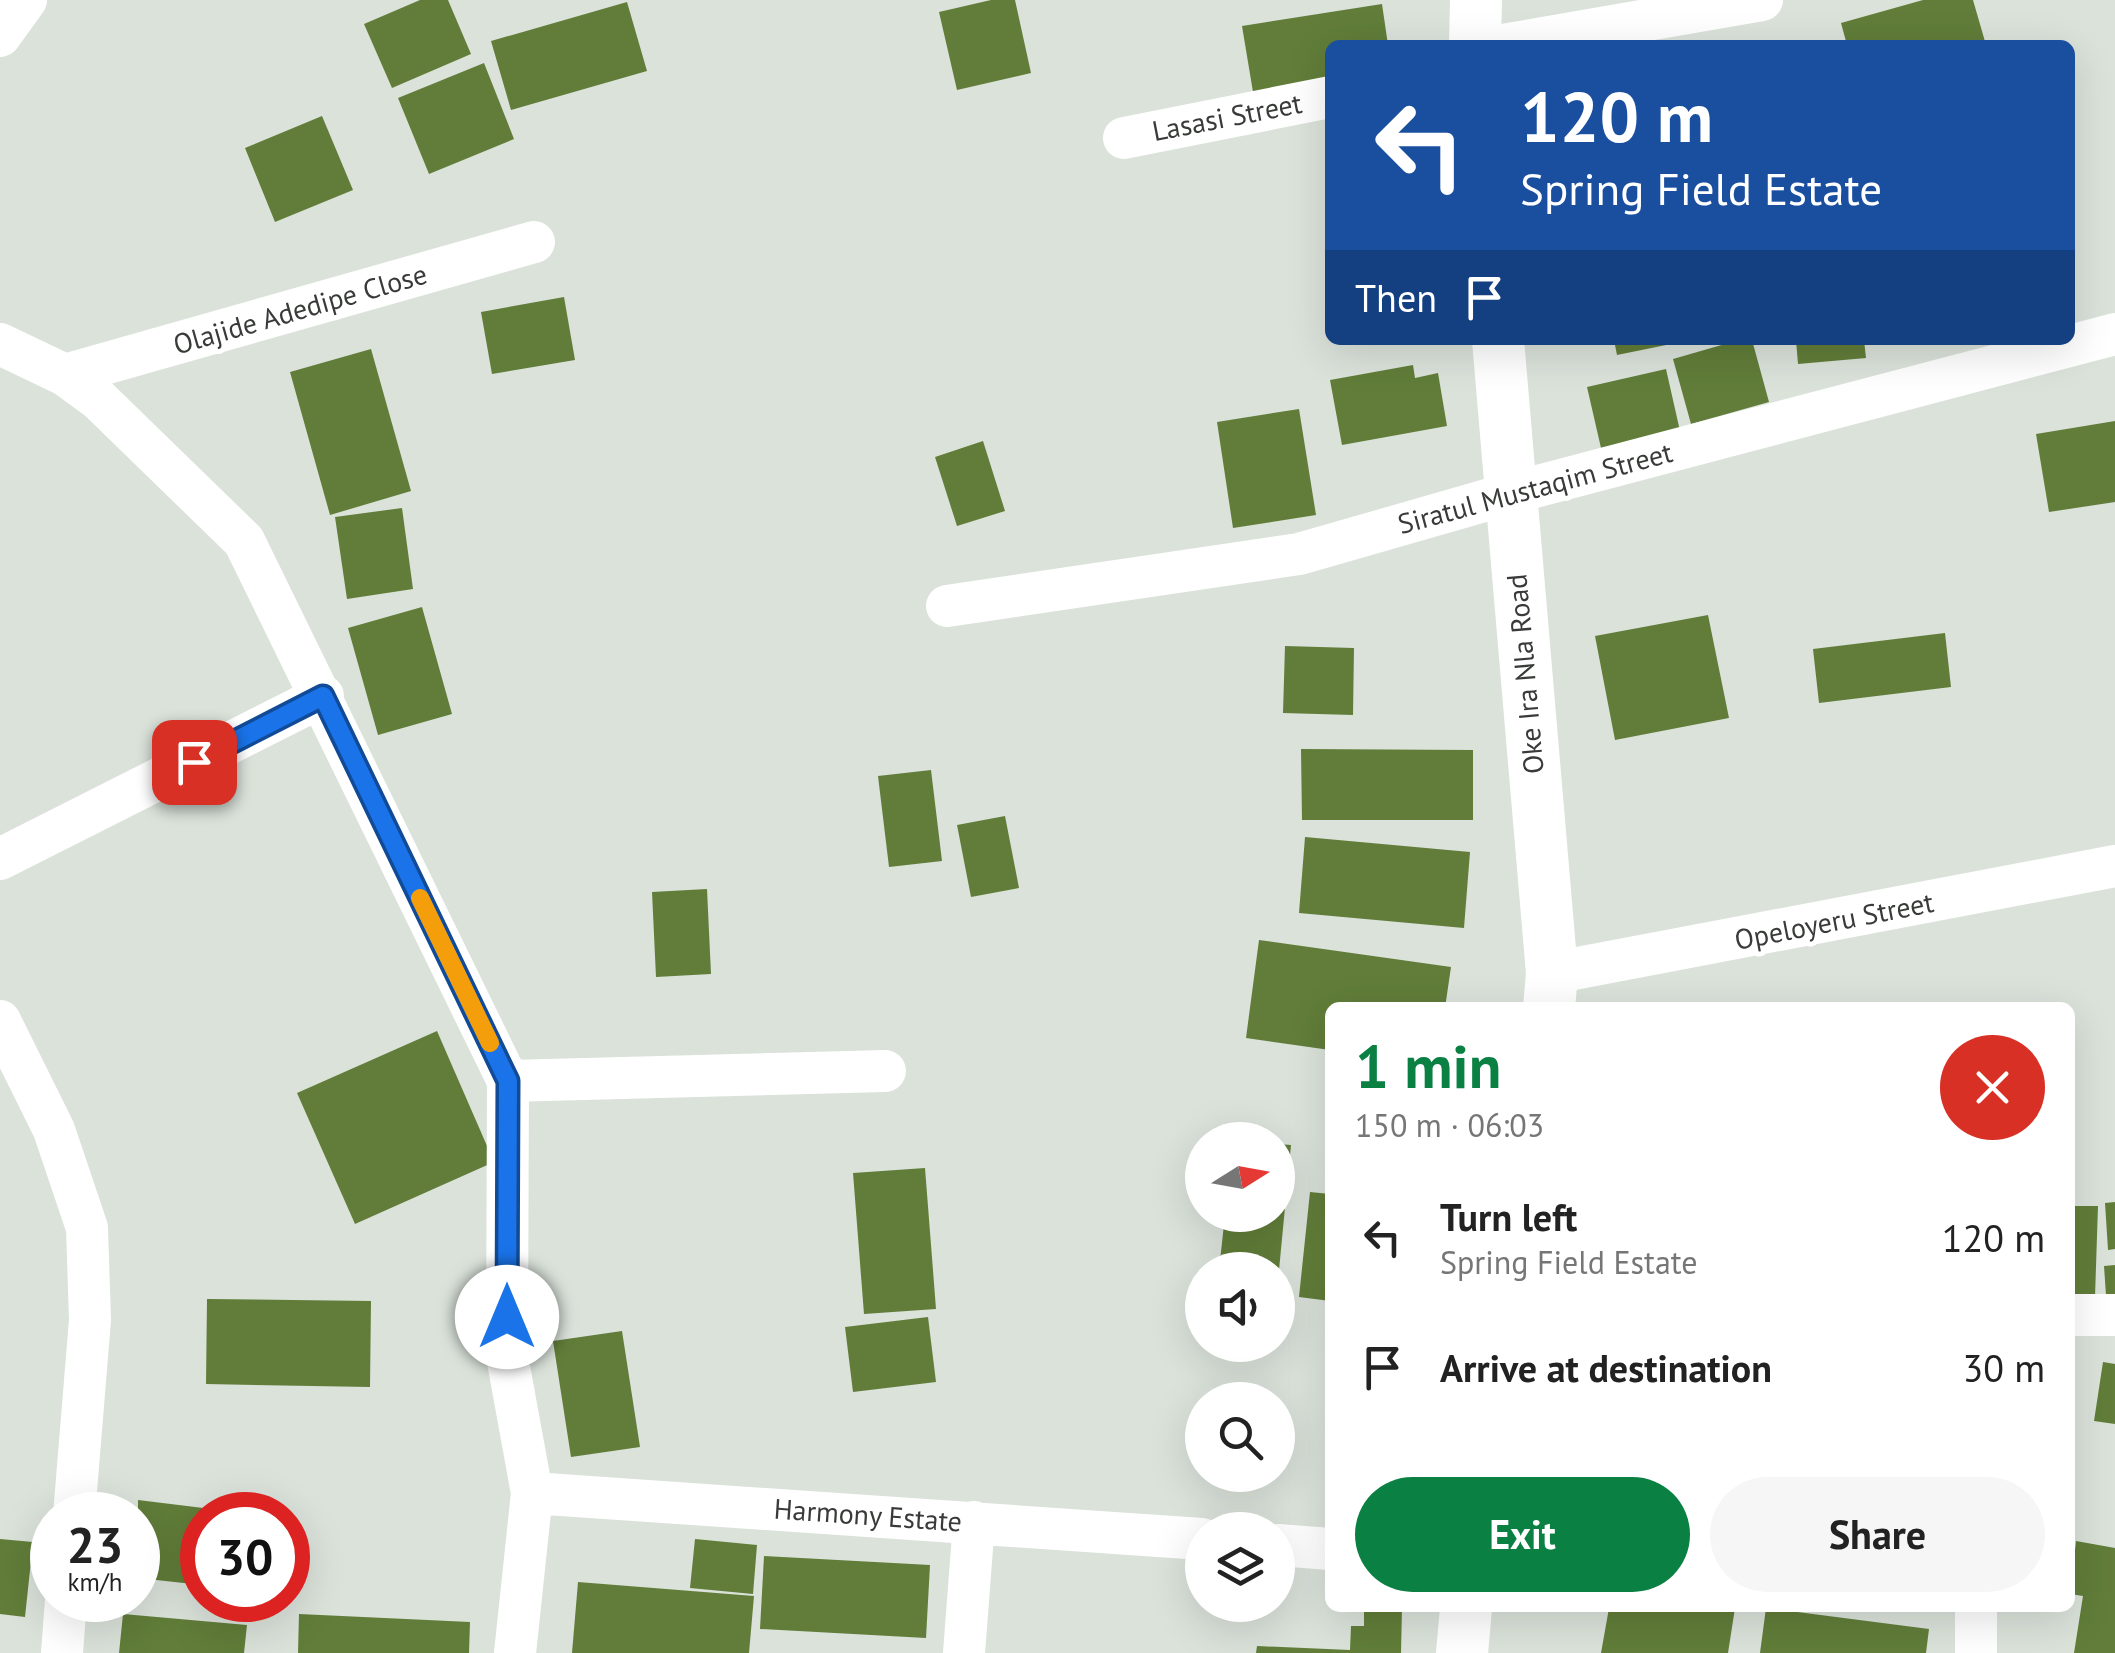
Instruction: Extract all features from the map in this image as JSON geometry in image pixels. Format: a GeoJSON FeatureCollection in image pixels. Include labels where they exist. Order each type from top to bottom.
{"type":"FeatureCollection","features":[{"type":"Feature","properties":{"kind":"street"},"geometry":{"type":"LineString","coordinates":[[0,36],[26,0]]}},
{"type":"Feature","properties":{"kind":"street"},"geometry":{"type":"LineString","coordinates":[[1475,40],[1476,0]]}},
{"type":"Feature","properties":{"kind":"street"},"geometry":{"type":"LineString","coordinates":[[1534,40],[1740,7],[1762,0]]}},
{"type":"Feature","properties":{"kind":"street","name":"Lasasi Street"},"geometry":{"type":"LineString","coordinates":[[1124,138],[1325,99]]}},
{"type":"Feature","properties":{"kind":"street","name":"Olajide Adedipe Close"},"geometry":{"type":"LineString","coordinates":[[65,376],[534,242]]}},
{"type":"Feature","properties":{"kind":"street","name":"Siratul Mustaqim Street"},"geometry":{"type":"LineString","coordinates":[[2075,345],[2115,334]]}},
{"type":"Feature","properties":{"kind":"street"},"geometry":{"type":"LineString","coordinates":[[0,344],[65,376],[98,398],[244,540],[508,1081],[507,1356],[532,1492],[515,1653]]}},
{"type":"Feature","properties":{"kind":"street","name":"Oke Ira Nla Road"},"geometry":{"type":"LineString","coordinates":[[1498,345],[1550,990]]}},
{"type":"Feature","properties":{"kind":"street","name":"Siratul Mustaqim Street"},"geometry":{"type":"LineString","coordinates":[[947,606],[1299,554],[1508,494],[2073,345]]}},
{"type":"Feature","properties":{"kind":"street"},"geometry":{"type":"LineString","coordinates":[[0,860],[323,696]]}},
{"type":"Feature","properties":{"kind":"street","name":"Opeloyeru Street"},"geometry":{"type":"LineString","coordinates":[[1550,990],[2115,866]]}},
{"type":"Feature","properties":{"kind":"street"},"geometry":{"type":"LineString","coordinates":[[0,1022],[54,1130],[88,1228],[90,1320],[76,1492]]}},
{"type":"Feature","properties":{"kind":"street"},"geometry":{"type":"LineString","coordinates":[[508,1081],[885,1071]]}},
{"type":"Feature","properties":{"kind":"street"},"geometry":{"type":"LineString","coordinates":[[2075,1315],[2115,1315]]}},
{"type":"Feature","properties":{"kind":"street","name":"Harmony Estate"},"geometry":{"type":"LineString","coordinates":[[532,1492],[1185,1538]]}},
{"type":"Feature","properties":{"kind":"street"},"geometry":{"type":"LineString","coordinates":[[964,1653],[974,1522]]}},
{"type":"Feature","properties":{"kind":"street"},"geometry":{"type":"LineString","coordinates":[[1295,1546],[1325,1549]]}},
{"type":"Feature","properties":{"kind":"street"},"geometry":{"type":"LineString","coordinates":[[1462,1653],[1466,1612]]}},
{"type":"Feature","properties":{"kind":"street"},"geometry":{"type":"LineString","coordinates":[[1976,1612],[1976,1653]]}},
{"type":"Feature","properties":{"kind":"street"},"geometry":{"type":"LineString","coordinates":[[62,1653],[64,1622]]}},
{"type":"Feature","properties":{"kind":"building"},"geometry":{"type":"Polygon","coordinates":[[[420,0],[448,0],[471,54],[392,88],[364,24],[420,0]]]}},
{"type":"Feature","properties":{"kind":"building"},"geometry":{"type":"Polygon","coordinates":[[[991,0],[1015,0],[1031,73],[957,90],[939,12],[991,0]]]}},
{"type":"Feature","properties":{"kind":"building"},"geometry":{"type":"Polygon","coordinates":[[[1923,0],[1973,0],[1985,40],[1846,40],[1841,23],[1923,0]]]}},
{"type":"Feature","properties":{"kind":"building"},"geometry":{"type":"Polygon","coordinates":[[[627,2],[647,71],[511,110],[491,41],[627,2]]]}},
{"type":"Feature","properties":{"kind":"building"},"geometry":{"type":"Polygon","coordinates":[[[1382,4],[1387,40],[1325,40],[1325,81],[1253,92],[1242,26],[1382,4]]]}},
{"type":"Feature","properties":{"kind":"building"},"geometry":{"type":"Polygon","coordinates":[[[484,63],[514,139],[429,174],[398,98],[484,63]]]}},
{"type":"Feature","properties":{"kind":"building"},"geometry":{"type":"Polygon","coordinates":[[[322,116],[353,190],[275,222],[245,148],[322,116]]]}},
{"type":"Feature","properties":{"kind":"building"},"geometry":{"type":"Polygon","coordinates":[[[564,297],[575,360],[492,374],[481,312],[564,297]]]}},
{"type":"Feature","properties":{"kind":"building"},"geometry":{"type":"Polygon","coordinates":[[[1615,345],[1666,345],[1617,355],[1615,345]]]}},
{"type":"Feature","properties":{"kind":"building"},"geometry":{"type":"Polygon","coordinates":[[[1722,345],[1753,345],[1769,402],[1691,424],[1673,359],[1722,345]]]}},
{"type":"Feature","properties":{"kind":"building"},"geometry":{"type":"Polygon","coordinates":[[[1796,345],[1865,345],[1866,358],[1798,364],[1796,345]]]}},
{"type":"Feature","properties":{"kind":"building"},"geometry":{"type":"Polygon","coordinates":[[[371,349],[411,491],[330,515],[290,372],[371,349]]]}},
{"type":"Feature","properties":{"kind":"building"},"geometry":{"type":"Polygon","coordinates":[[[1413,365],[1415,378],[1438,373],[1447,426],[1342,445],[1330,380],[1413,365]]]}},
{"type":"Feature","properties":{"kind":"building"},"geometry":{"type":"Polygon","coordinates":[[[1666,369],[1680,431],[1601,448],[1587,387],[1666,369]]]}},
{"type":"Feature","properties":{"kind":"building"},"geometry":{"type":"Polygon","coordinates":[[[1299,409],[1316,515],[1233,528],[1217,422],[1299,409]]]}},
{"type":"Feature","properties":{"kind":"building"},"geometry":{"type":"Polygon","coordinates":[[[2115,421],[2115,502],[2049,512],[2036,434],[2115,421]]]}},
{"type":"Feature","properties":{"kind":"building"},"geometry":{"type":"Polygon","coordinates":[[[983,441],[1005,511],[957,526],[935,457],[983,441]]]}},
{"type":"Feature","properties":{"kind":"building"},"geometry":{"type":"Polygon","coordinates":[[[402,508],[413,589],[347,599],[335,517],[402,508]]]}},
{"type":"Feature","properties":{"kind":"building"},"geometry":{"type":"Polygon","coordinates":[[[422,607],[452,714],[378,735],[348,628],[422,607]]]}},
{"type":"Feature","properties":{"kind":"building"},"geometry":{"type":"Polygon","coordinates":[[[1708,615],[1729,718],[1615,740],[1595,636],[1708,615]]]}},
{"type":"Feature","properties":{"kind":"building"},"geometry":{"type":"Polygon","coordinates":[[[1945,633],[1951,687],[1819,703],[1813,649],[1945,633]]]}},
{"type":"Feature","properties":{"kind":"building"},"geometry":{"type":"Polygon","coordinates":[[[1285,646],[1354,648],[1353,715],[1283,713],[1285,646]]]}},
{"type":"Feature","properties":{"kind":"building"},"geometry":{"type":"Polygon","coordinates":[[[1301,749],[1473,750],[1473,820],[1302,820],[1301,749]]]}},
{"type":"Feature","properties":{"kind":"building"},"geometry":{"type":"Polygon","coordinates":[[[931,770],[942,861],[889,867],[878,776],[931,770]]]}},
{"type":"Feature","properties":{"kind":"building"},"geometry":{"type":"Polygon","coordinates":[[[1005,816],[1019,888],[971,897],[957,825],[1005,816]]]}},
{"type":"Feature","properties":{"kind":"building"},"geometry":{"type":"Polygon","coordinates":[[[1305,837],[1470,852],[1464,928],[1299,913],[1305,837]]]}},
{"type":"Feature","properties":{"kind":"building"},"geometry":{"type":"Polygon","coordinates":[[[707,889],[711,974],[656,977],[652,892],[707,889]]]}},
{"type":"Feature","properties":{"kind":"building"},"geometry":{"type":"Polygon","coordinates":[[[1259,940],[1451,967],[1446,1002],[1325,1002],[1325,1049],[1246,1038],[1259,940]]]}},
{"type":"Feature","properties":{"kind":"building"},"geometry":{"type":"Polygon","coordinates":[[[437,1031],[494,1162],[355,1224],[297,1093],[437,1031]]]}},
{"type":"Feature","properties":{"kind":"building"},"geometry":{"type":"Polygon","coordinates":[[[925,1168],[936,1309],[864,1314],[853,1173],[925,1168]]]}},
{"type":"Feature","properties":{"kind":"building"},"geometry":{"type":"Polygon","coordinates":[[[1310,1192],[1325,1194],[1325,1300],[1299,1297],[1310,1192]]]}},
{"type":"Feature","properties":{"kind":"building"},"geometry":{"type":"Polygon","coordinates":[[[2115,1202],[2115,1249],[2108,1250],[2105,1203],[2115,1202]]]}},
{"type":"Feature","properties":{"kind":"building"},"geometry":{"type":"Polygon","coordinates":[[[2075,1206],[2098,1206],[2095,1297],[2075,1297],[2075,1206]]]}},
{"type":"Feature","properties":{"kind":"building"},"geometry":{"type":"Polygon","coordinates":[[[1223,1232],[1283,1232],[1281,1252],[1221,1252],[1223,1232]]]}},
{"type":"Feature","properties":{"kind":"building"},"geometry":{"type":"Polygon","coordinates":[[[2115,1265],[2115,1295],[2106,1295],[2104,1266],[2115,1265]]]}},
{"type":"Feature","properties":{"kind":"building"},"geometry":{"type":"Polygon","coordinates":[[[207,1299],[371,1301],[370,1387],[206,1384],[207,1299]]]}},
{"type":"Feature","properties":{"kind":"building"},"geometry":{"type":"Polygon","coordinates":[[[928,1317],[936,1382],[853,1392],[845,1327],[928,1317]]]}},
{"type":"Feature","properties":{"kind":"building"},"geometry":{"type":"Polygon","coordinates":[[[622,1331],[640,1447],[571,1457],[553,1341],[622,1331]]]}},
{"type":"Feature","properties":{"kind":"building"},"geometry":{"type":"Polygon","coordinates":[[[2103,1362],[2115,1364],[2115,1424],[2094,1421],[2103,1362]]]}},
{"type":"Feature","properties":{"kind":"building"},"geometry":{"type":"Polygon","coordinates":[[[160,1503],[180,1505],[180,1583],[160,1580],[160,1503]]]}},
{"type":"Feature","properties":{"kind":"building"},"geometry":{"type":"Polygon","coordinates":[[[0,1539],[30,1542],[25,1617],[0,1614],[0,1539]]]}},
{"type":"Feature","properties":{"kind":"building"},"geometry":{"type":"Polygon","coordinates":[[[695,1539],[757,1545],[753,1594],[690,1588],[695,1539]]]}},
{"type":"Feature","properties":{"kind":"building"},"geometry":{"type":"Polygon","coordinates":[[[2076,1541],[2115,1548],[2115,1653],[2074,1653],[2083,1596],[2075,1595],[2076,1541]]]}},
{"type":"Feature","properties":{"kind":"building"},"geometry":{"type":"Polygon","coordinates":[[[764,1556],[930,1565],[926,1638],[760,1629],[764,1556]]]}},
{"type":"Feature","properties":{"kind":"building"},"geometry":{"type":"Polygon","coordinates":[[[578,1582],[754,1596],[749,1653],[572,1653],[578,1582]]]}},
{"type":"Feature","properties":{"kind":"building"},"geometry":{"type":"Polygon","coordinates":[[[1364,1612],[1402,1612],[1401,1653],[1256,1653],[1257,1646],[1350,1650],[1351,1626],[1364,1626],[1364,1612]]]}},
{"type":"Feature","properties":{"kind":"building"},"geometry":{"type":"Polygon","coordinates":[[[1608,1612],[1734,1612],[1728,1653],[1601,1653],[1608,1612]]]}},
{"type":"Feature","properties":{"kind":"building"},"geometry":{"type":"Polygon","coordinates":[[[1765,1612],[1797,1612],[1929,1629],[1926,1653],[1760,1653],[1765,1612]]]}},
{"type":"Feature","properties":{"kind":"building"},"geometry":{"type":"Polygon","coordinates":[[[310,1615],[470,1622],[469,1653],[298,1653],[299,1622],[310,1622],[310,1615]]]}},
{"type":"Feature","properties":{"kind":"building"},"geometry":{"type":"Polygon","coordinates":[[[160,1617],[247,1625],[244,1653],[119,1653],[122,1622],[160,1622],[160,1617]]]}},
{"type":"Feature","properties":{"kind":"slow traffic"},"geometry":{"type":"LineString","coordinates":[[420,898],[490,1043]]}},
{"type":"Feature","properties":{"kind":"route"},"geometry":{"type":"LineString","coordinates":[[194,762],[323,696],[508,1081],[507,1317]]}}]}
